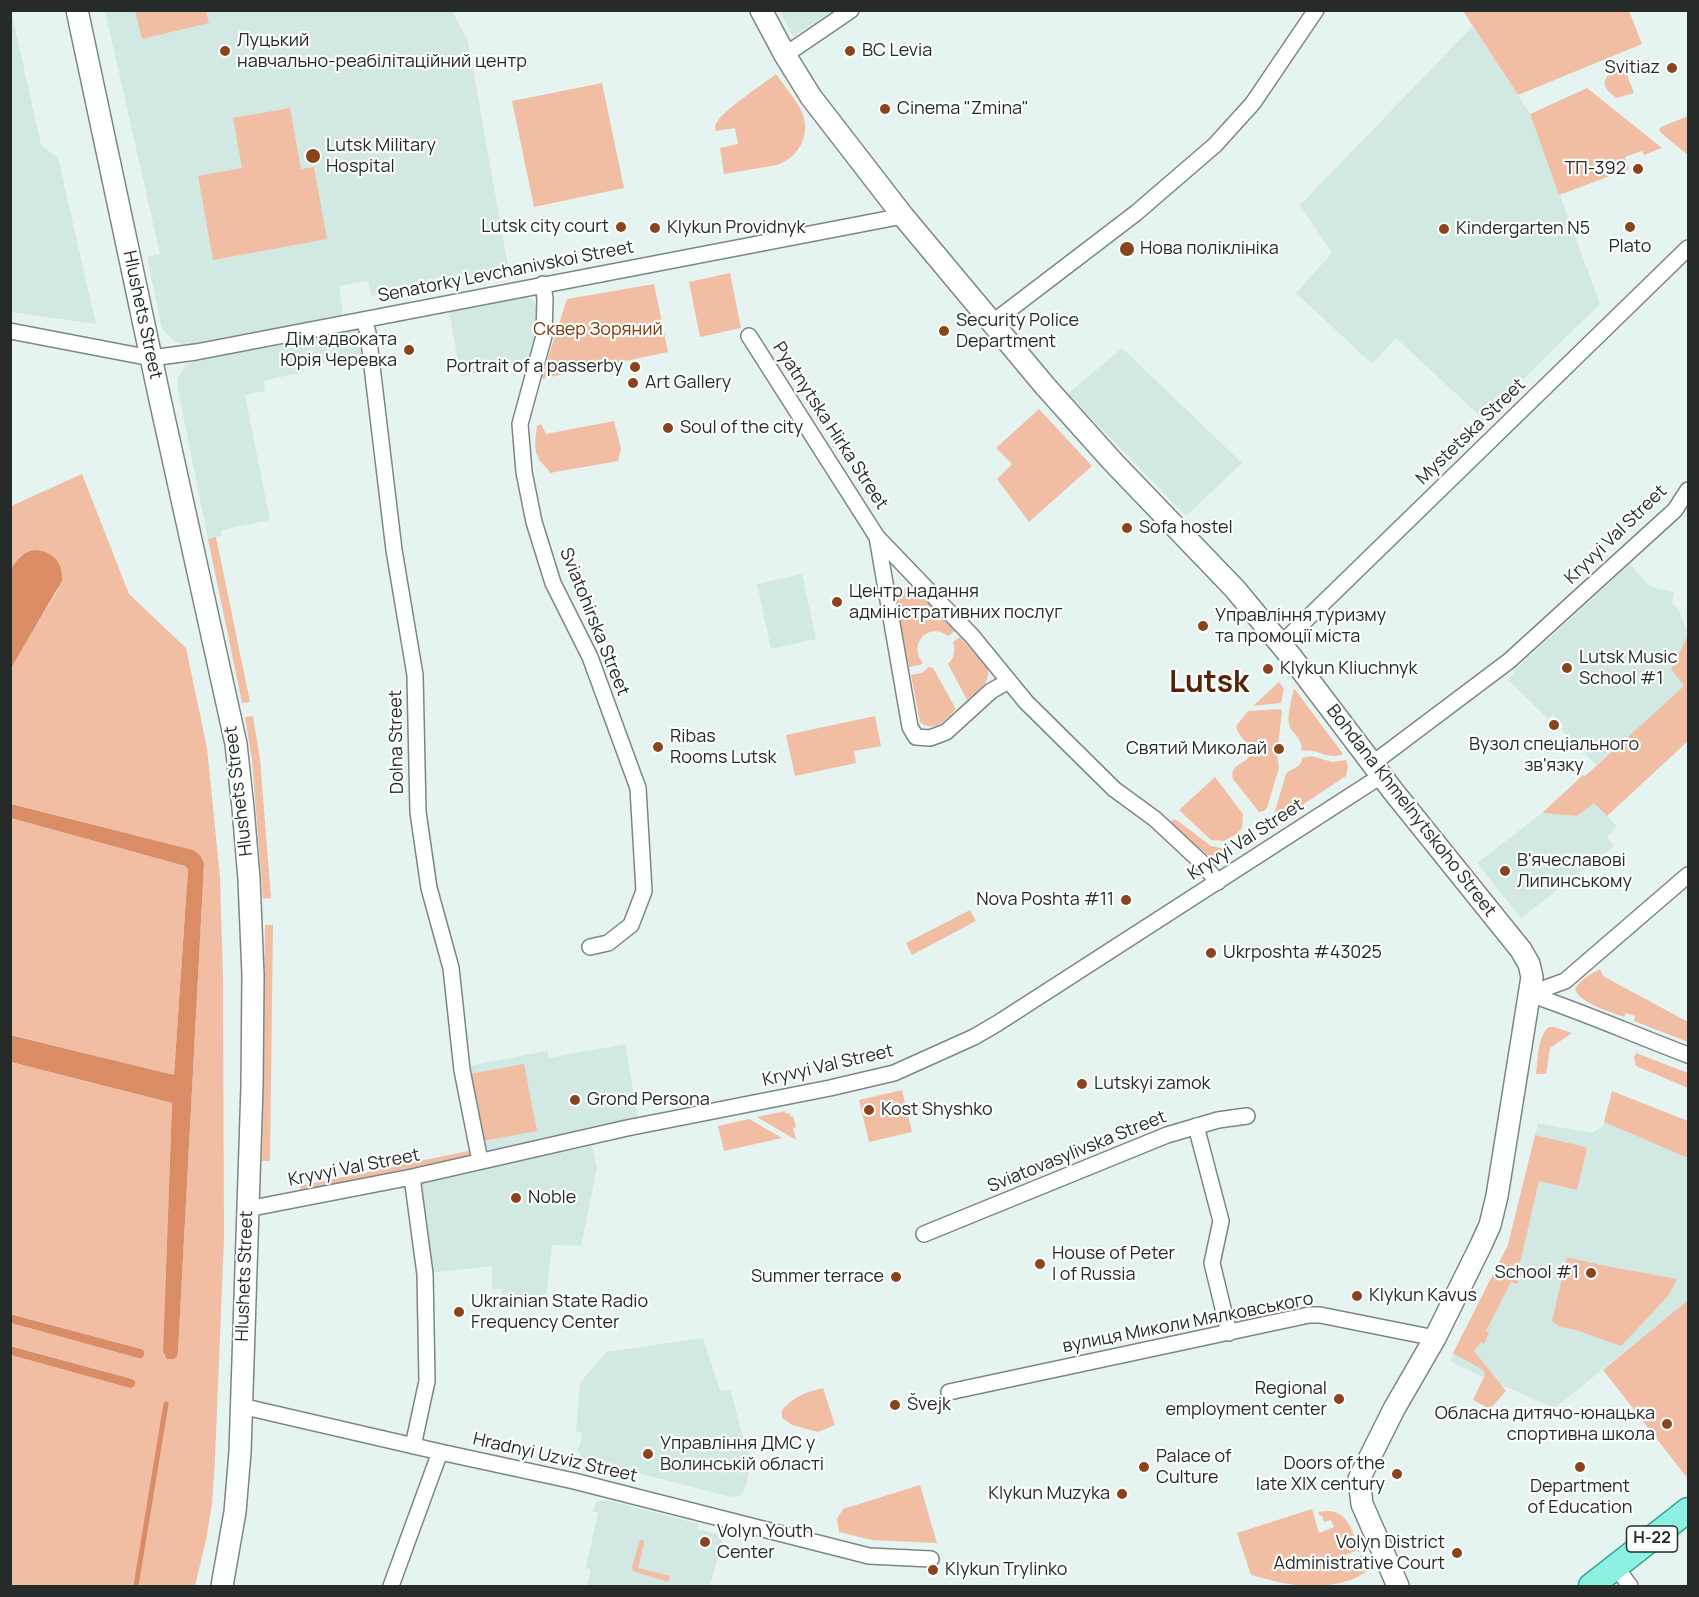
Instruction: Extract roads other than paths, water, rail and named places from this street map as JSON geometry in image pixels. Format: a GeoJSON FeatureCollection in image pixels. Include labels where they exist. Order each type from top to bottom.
{"type":"FeatureCollection","features":[{"type":"Feature","properties":{"kind":"main road","name":"Hlushets Street"},"geometry":{"type":"LineString","coordinates":[[77,10],[236,744],[242,797],[249,879],[253,975],[252,1086],[235,1512],[222,1587]]}},
{"type":"Feature","properties":{"kind":"main road","name":"Bohdana Khmelnytskoho Street"},"geometry":{"type":"LineString","coordinates":[[761,10],[811,97],[903,216],[1045,386],[1113,462],[1235,589],[1281,644],[1377,770],[1521,950],[1529,964],[1532,977],[1497,1196],[1490,1225],[1435,1338],[1394,1409],[1359,1479],[1362,1504],[1398,1587]]}},
{"type":"Feature","properties":{"kind":"main road","name":"Н-22"},"geometry":{"type":"LineString","coordinates":[[1591,1587],[1689,1510]]}},
{"type":"Feature","properties":{"kind":"street"},"geometry":{"type":"LineString","coordinates":[[785,55],[851,10]]}},
{"type":"Feature","properties":{"kind":"street"},"geometry":{"type":"LineString","coordinates":[[992,323],[1136,213],[1215,145],[1253,103],[1316,10]]}},
{"type":"Feature","properties":{"kind":"street","name":"Senatorky Levchanivskoi Street"},"geometry":{"type":"LineString","coordinates":[[10,331],[151,358],[196,352],[903,216]]}},
{"type":"Feature","properties":{"kind":"street","name":"Mystetska Street"},"geometry":{"type":"LineString","coordinates":[[1281,644],[1689,248]]}},
{"type":"Feature","properties":{"kind":"street","name":"Sviatohirska Street"},"geometry":{"type":"LineString","coordinates":[[543,284],[545,299],[543,336],[520,424],[524,472],[534,522],[553,583],[590,657],[638,788],[644,891],[631,925],[608,943],[590,947]]}},
{"type":"Feature","properties":{"kind":"street","name":"Dolna Street"},"geometry":{"type":"LineString","coordinates":[[364,320],[368,333],[394,550],[415,675],[418,812],[429,888],[451,968],[462,1070],[480,1161]]}},
{"type":"Feature","properties":{"kind":"street","name":"Pyatnytska Hirka Street"},"geometry":{"type":"LineString","coordinates":[[749,336],[878,537],[972,636],[1026,702],[1114,789],[1155,819],[1200,861],[1218,882]]}},
{"type":"Feature","properties":{"kind":"street","name":"Kryvyi Val Street"},"geometry":{"type":"LineString","coordinates":[[247,1209],[412,1177],[627,1128],[894,1073],[974,1037],[1218,882],[1377,770],[1513,659],[1675,510],[1689,490]]}},
{"type":"Feature","properties":{"kind":"street","name":"Pyatnytska Hirka Street"},"geometry":{"type":"LineString","coordinates":[[878,537],[910,728],[916,737],[930,738],[946,732],[991,691],[1009,681]]}},
{"type":"Feature","properties":{"kind":"street"},"geometry":{"type":"LineString","coordinates":[[1529,994],[1565,981],[1689,875]]}},
{"type":"Feature","properties":{"kind":"street"},"geometry":{"type":"LineString","coordinates":[[1529,994],[1568,1006],[1620,1030],[1689,1055]]}},
{"type":"Feature","properties":{"kind":"street","name":"Sviatovasylivska Street"},"geometry":{"type":"LineString","coordinates":[[924,1234],[1167,1135],[1218,1120],[1247,1116]]}},
{"type":"Feature","properties":{"kind":"street"},"geometry":{"type":"LineString","coordinates":[[1196,1126],[1221,1221],[1212,1263],[1228,1333]]}},
{"type":"Feature","properties":{"kind":"street"},"geometry":{"type":"LineString","coordinates":[[412,1177],[425,1274],[427,1381],[413,1446]]}},
{"type":"Feature","properties":{"kind":"street","name":"вулиця Миколи Мялковського"},"geometry":{"type":"LineString","coordinates":[[949,1392],[1309,1315],[1320,1315],[1435,1338]]}},
{"type":"Feature","properties":{"kind":"street","name":"Hradnyi Uzviz Street"},"geometry":{"type":"LineString","coordinates":[[241,1406],[596,1486],[869,1556],[931,1559]]}},
{"type":"Feature","properties":{"kind":"street"},"geometry":{"type":"LineString","coordinates":[[391,1587],[440,1452]]}},
{"type":"Feature","properties":{"kind":"street"},"geometry":{"type":"LineString","coordinates":[[1616,1567],[1630,1587]]}},
{"type":"Feature","properties":{"kind":"waterway"},"geometry":{"type":"LineString","coordinates":[[136,1586],[166,1404]]}},
{"type":"Feature","properties":{"kind":"place","name":"Луцький навчально-реабілітаційний центр"},"geometry":{"type":"Point","coordinates":[225,51]}},
{"type":"Feature","properties":{"kind":"place","name":"BC Levia"},"geometry":{"type":"Point","coordinates":[850,51]}},
{"type":"Feature","properties":{"kind":"place","name":"Svitiaz"},"geometry":{"type":"Point","coordinates":[1672,68]}},
{"type":"Feature","properties":{"kind":"place","name":"Cinema \"Zmina\""},"geometry":{"type":"Point","coordinates":[885,109]}},
{"type":"Feature","properties":{"kind":"place","name":"Lutsk Military Hospital"},"geometry":{"type":"Point","coordinates":[313,156]}},
{"type":"Feature","properties":{"kind":"place","name":"ТП-392"},"geometry":{"type":"Point","coordinates":[1638,169]}},
{"type":"Feature","properties":{"kind":"place","name":"Lutsk city court"},"geometry":{"type":"Point","coordinates":[621,227]}},
{"type":"Feature","properties":{"kind":"place","name":"Plato"},"geometry":{"type":"Point","coordinates":[1630,227]}},
{"type":"Feature","properties":{"kind":"place","name":"Klykun Providnyk"},"geometry":{"type":"Point","coordinates":[655,228]}},
{"type":"Feature","properties":{"kind":"place","name":"Kindergarten N5"},"geometry":{"type":"Point","coordinates":[1444,229]}},
{"type":"Feature","properties":{"kind":"place","name":"Нова поліклініка"},"geometry":{"type":"Point","coordinates":[1127,249]}},
{"type":"Feature","properties":{"kind":"place","name":"Security Police Department"},"geometry":{"type":"Point","coordinates":[944,331]}},
{"type":"Feature","properties":{"kind":"place","name":"Дім адвоката Юрія Черевка"},"geometry":{"type":"Point","coordinates":[409,350]}},
{"type":"Feature","properties":{"kind":"place","name":"Portrait of a passerby"},"geometry":{"type":"Point","coordinates":[635,367]}},
{"type":"Feature","properties":{"kind":"place","name":"Art Gallery"},"geometry":{"type":"Point","coordinates":[633,383]}},
{"type":"Feature","properties":{"kind":"place","name":"Soul of the city"},"geometry":{"type":"Point","coordinates":[668,428]}},
{"type":"Feature","properties":{"kind":"place","name":"Sofa hostel"},"geometry":{"type":"Point","coordinates":[1127,528]}},
{"type":"Feature","properties":{"kind":"place","name":"Центр надання адміністративних послуг"},"geometry":{"type":"Point","coordinates":[837,602]}},
{"type":"Feature","properties":{"kind":"place","name":"Управління туризму та промоції міста"},"geometry":{"type":"Point","coordinates":[1203,626]}},
{"type":"Feature","properties":{"kind":"place","name":"Lutsk Music School #1"},"geometry":{"type":"Point","coordinates":[1567,668]}},
{"type":"Feature","properties":{"kind":"place","name":"Klykun Kliuchnyk"},"geometry":{"type":"Point","coordinates":[1268,669]}},
{"type":"Feature","properties":{"kind":"place","name":"Вузол спеціального зв'язку"},"geometry":{"type":"Point","coordinates":[1554,725]}},
{"type":"Feature","properties":{"kind":"place","name":"Ribas Rooms Lutsk"},"geometry":{"type":"Point","coordinates":[658,747]}},
{"type":"Feature","properties":{"kind":"place","name":"Святий Миколай"},"geometry":{"type":"Point","coordinates":[1279,749]}},
{"type":"Feature","properties":{"kind":"place","name":"В'ячеславові Липинському"},"geometry":{"type":"Point","coordinates":[1505,871]}},
{"type":"Feature","properties":{"kind":"place","name":"Nova Poshta #11"},"geometry":{"type":"Point","coordinates":[1126,900]}},
{"type":"Feature","properties":{"kind":"place","name":"Ukrposhta #43025"},"geometry":{"type":"Point","coordinates":[1211,953]}},
{"type":"Feature","properties":{"kind":"place","name":"Lutskyi zamok"},"geometry":{"type":"Point","coordinates":[1082,1084]}},
{"type":"Feature","properties":{"kind":"place","name":"Grond Persona"},"geometry":{"type":"Point","coordinates":[575,1100]}},
{"type":"Feature","properties":{"kind":"place","name":"Kost Shyshko"},"geometry":{"type":"Point","coordinates":[869,1110]}},
{"type":"Feature","properties":{"kind":"place","name":"Noble"},"geometry":{"type":"Point","coordinates":[516,1198]}},
{"type":"Feature","properties":{"kind":"place","name":"House of Peter I of Russia"},"geometry":{"type":"Point","coordinates":[1040,1264]}},
{"type":"Feature","properties":{"kind":"place","name":"School #1"},"geometry":{"type":"Point","coordinates":[1591,1273]}},
{"type":"Feature","properties":{"kind":"place","name":"Summer terrace"},"geometry":{"type":"Point","coordinates":[896,1277]}},
{"type":"Feature","properties":{"kind":"place","name":"Klykun Kavus"},"geometry":{"type":"Point","coordinates":[1357,1296]}},
{"type":"Feature","properties":{"kind":"place","name":"Ukrainian State Radio Frequency Center"},"geometry":{"type":"Point","coordinates":[459,1312]}},
{"type":"Feature","properties":{"kind":"place","name":"Regional employment center"},"geometry":{"type":"Point","coordinates":[1339,1399]}},
{"type":"Feature","properties":{"kind":"place","name":"Švejk"},"geometry":{"type":"Point","coordinates":[895,1405]}},
{"type":"Feature","properties":{"kind":"place","name":"Обласна дитячо-юнацька спортивна школа"},"geometry":{"type":"Point","coordinates":[1667,1424]}},
{"type":"Feature","properties":{"kind":"place","name":"Управління ДМС у Волинській області"},"geometry":{"type":"Point","coordinates":[648,1454]}},
{"type":"Feature","properties":{"kind":"place","name":"Palace of Culture"},"geometry":{"type":"Point","coordinates":[1144,1467]}},
{"type":"Feature","properties":{"kind":"place","name":"Department of Education"},"geometry":{"type":"Point","coordinates":[1580,1467]}},
{"type":"Feature","properties":{"kind":"place","name":"Doors of the late XIX century"},"geometry":{"type":"Point","coordinates":[1397,1474]}},
{"type":"Feature","properties":{"kind":"place","name":"Klykun Muzyka"},"geometry":{"type":"Point","coordinates":[1122,1494]}},
{"type":"Feature","properties":{"kind":"place","name":"Volyn Youth Center"},"geometry":{"type":"Point","coordinates":[705,1542]}},
{"type":"Feature","properties":{"kind":"place","name":"Volyn District Administrative Court"},"geometry":{"type":"Point","coordinates":[1457,1553]}},
{"type":"Feature","properties":{"kind":"place","name":"Klykun Trylinko"},"geometry":{"type":"Point","coordinates":[933,1570]}},
{"type":"Feature","properties":{"kind":"district","name":"Lutsk"},"geometry":{"type":"Point","coordinates":[1209,684]}},
{"type":"Feature","properties":{"kind":"park label","name":"Сквер Зоряний"},"geometry":{"type":"Point","coordinates":[598,330]}}]}
